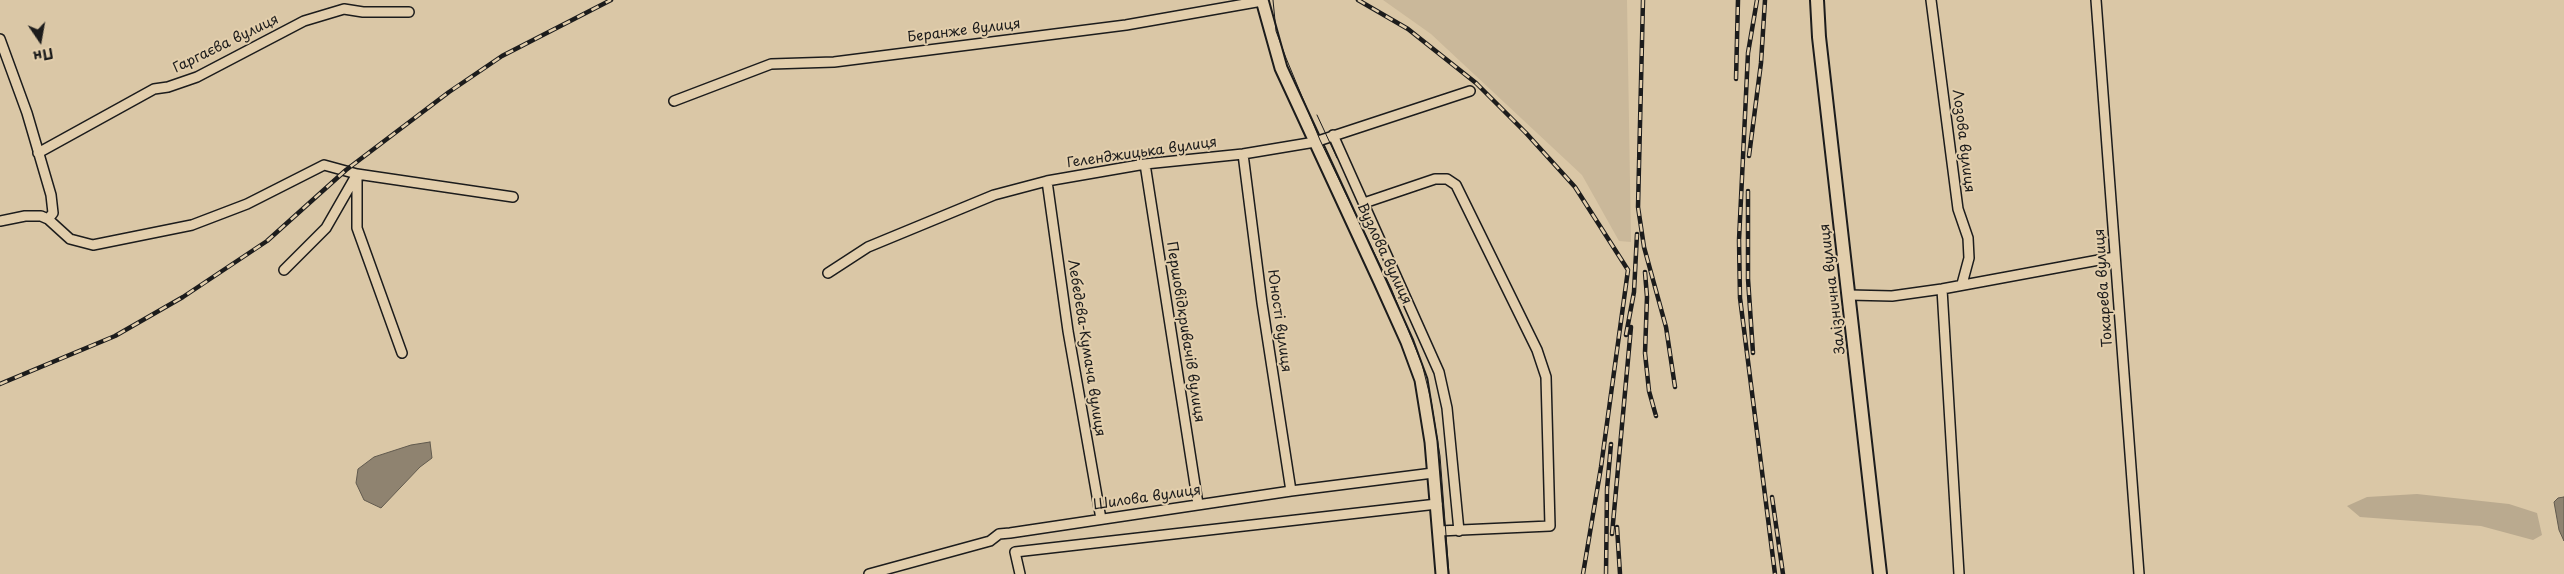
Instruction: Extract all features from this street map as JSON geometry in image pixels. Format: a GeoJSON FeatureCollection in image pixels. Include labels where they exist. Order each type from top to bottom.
{"type":"FeatureCollection","features":[{"type":"Feature","properties":{"kind":"main road","name":"Залізнична вулиця"},"geometry":{"type":"LineString","coordinates":[[1816,0],[1818,36],[1880,574]]}},
{"type":"Feature","properties":{"kind":"street","name":"Беранже вулиця"},"geometry":{"type":"LineString","coordinates":[[674,101],[770,64],[834,62],[1126,25],[1262,0]]}},
{"type":"Feature","properties":{"kind":"street","name":"Вузлова вулиця"},"geometry":{"type":"LineString","coordinates":[[1262,0],[1281,68],[1412,356],[1424,393],[1437,504],[1442,574]]}},
{"type":"Feature","properties":{"kind":"street","name":"Лозова вулиця"},"geometry":{"type":"LineString","coordinates":[[1931,0],[1958,209],[1968,238],[1969,258],[1962,284]]}},
{"type":"Feature","properties":{"kind":"street","name":"Токарева вулиця"},"geometry":{"type":"LineString","coordinates":[[2096,0],[2139,574]]}},
{"type":"Feature","properties":{"kind":"street","name":"Гаргаєва вулиця"},"geometry":{"type":"LineString","coordinates":[[38,153],[154,89],[168,88],[196,76],[304,21],[344,9],[363,12],[409,12]]}},
{"type":"Feature","properties":{"kind":"street"},"geometry":{"type":"LineString","coordinates":[[0,39],[28,113],[51,195],[53,213],[48,220]]}},
{"type":"Feature","properties":{"kind":"street","name":"Геленджицька вулиця"},"geometry":{"type":"LineString","coordinates":[[828,273],[868,247],[994,195],[1047,181],[1146,164],[1243,154],[1315,142],[1470,91]]}},
{"type":"Feature","properties":{"kind":"street"},"geometry":{"type":"LineString","coordinates":[[1333,135],[1439,372],[1447,408],[1458,531]]}},
{"type":"Feature","properties":{"kind":"street","name":"Юності вулиця"},"geometry":{"type":"LineString","coordinates":[[1243,154],[1262,303],[1291,491]]}},
{"type":"Feature","properties":{"kind":"street","name":"Першовідкривачів вулиця"},"geometry":{"type":"LineString","coordinates":[[1146,164],[1198,504]]}},
{"type":"Feature","properties":{"kind":"street"},"geometry":{"type":"LineString","coordinates":[[0,221],[26,216],[41,216],[70,239],[93,245],[192,225],[247,204],[324,165],[358,174],[512,196]]}},
{"type":"Feature","properties":{"kind":"street"},"geometry":{"type":"LineString","coordinates":[[284,270],[326,228],[358,174]]}},
{"type":"Feature","properties":{"kind":"street"},"geometry":{"type":"LineString","coordinates":[[358,174],[358,228],[402,353]]}},
{"type":"Feature","properties":{"kind":"street"},"geometry":{"type":"LineString","coordinates":[[1364,203],[1436,179],[1447,179],[1456,185],[1537,350],[1546,377],[1550,526],[1439,532]]}},
{"type":"Feature","properties":{"kind":"street","name":"Лебедєва-Кумача вулиця"},"geometry":{"type":"LineString","coordinates":[[1047,181],[1068,331],[1101,519]]}},
{"type":"Feature","properties":{"kind":"street"},"geometry":{"type":"LineString","coordinates":[[1849,295],[1892,296],[2115,257]]}},
{"type":"Feature","properties":{"kind":"street"},"geometry":{"type":"LineString","coordinates":[[1942,288],[1959,574]]}},
{"type":"Feature","properties":{"kind":"street","name":"Шилова вулиця"},"geometry":{"type":"LineString","coordinates":[[869,574],[990,541],[999,534],[1198,504],[1433,473]]}},
{"type":"Feature","properties":{"kind":"street"},"geometry":{"type":"LineString","coordinates":[[1020,574],[1014,552],[1437,504]]}},
{"type":"Feature","properties":{"kind":"shaded area"},"geometry":{"type":"Polygon","coordinates":[[[1383,0],[1627,0],[1631,242],[1619,241],[1582,175],[1431,34],[1383,0]]]}},
{"type":"Feature","properties":{"kind":"shaded area"},"geometry":{"type":"Polygon","coordinates":[[[430,442],[432,458],[420,467],[381,508],[364,500],[356,483],[358,469],[374,457],[411,445],[430,442]]]}},
{"type":"Feature","properties":{"kind":"shaded area"},"geometry":{"type":"Polygon","coordinates":[[[2417,494],[2509,504],[2537,513],[2542,535],[2533,540],[2481,526],[2360,517],[2347,506],[2367,497],[2417,494]]]}},
{"type":"Feature","properties":{"kind":"shaded area"},"geometry":{"type":"Polygon","coordinates":[[[2564,497],[2564,541],[2559,530],[2554,502],[2558,498],[2564,497]]]}},
{"type":"Feature","properties":{"kind":"tram line"},"geometry":{"type":"LineString","coordinates":[[1273,0],[1276,31],[1286,58],[1320,140],[1391,288],[1422,364],[1431,400],[1440,456],[1449,574]]}},
{"type":"Feature","properties":{"kind":"tram line"},"geometry":{"type":"LineString","coordinates":[[1317,115],[1337,158]]}},
{"type":"Feature","properties":{"kind":"railway"},"geometry":{"type":"LineString","coordinates":[[0,384],[115,336],[183,297],[267,241],[346,170],[449,92],[502,56],[611,0]]}},
{"type":"Feature","properties":{"kind":"railway"},"geometry":{"type":"LineString","coordinates":[[1358,0],[1408,29],[1476,83],[1526,133],[1575,187],[1628,270],[1601,467],[1583,574]]}},
{"type":"Feature","properties":{"kind":"railway"},"geometry":{"type":"LineString","coordinates":[[1643,0],[1638,207],[1644,247],[1666,327],[1675,387]]}},
{"type":"Feature","properties":{"kind":"railway"},"geometry":{"type":"LineString","coordinates":[[1736,79],[1738,0]]}},
{"type":"Feature","properties":{"kind":"railway"},"geometry":{"type":"LineString","coordinates":[[1757,0],[1748,53],[1739,240],[1740,298],[1775,574]]}},
{"type":"Feature","properties":{"kind":"railway"},"geometry":{"type":"LineString","coordinates":[[1749,156],[1761,63],[1765,0]]}},
{"type":"Feature","properties":{"kind":"railway"},"geometry":{"type":"LineString","coordinates":[[1748,191],[1748,279],[1753,353]]}},
{"type":"Feature","properties":{"kind":"railway"},"geometry":{"type":"LineString","coordinates":[[1626,335],[1634,292],[1637,234]]}},
{"type":"Feature","properties":{"kind":"railway"},"geometry":{"type":"LineString","coordinates":[[1645,272],[1647,297],[1645,353],[1649,391],[1656,416]]}},
{"type":"Feature","properties":{"kind":"railway"},"geometry":{"type":"LineString","coordinates":[[1612,534],[1631,327]]}},
{"type":"Feature","properties":{"kind":"railway"},"geometry":{"type":"LineString","coordinates":[[1606,574],[1607,489],[1611,444]]}},
{"type":"Feature","properties":{"kind":"railway"},"geometry":{"type":"LineString","coordinates":[[1772,497],[1783,574]]}},
{"type":"Feature","properties":{"kind":"railway"},"geometry":{"type":"LineString","coordinates":[[1617,527],[1620,574]]}}]}
